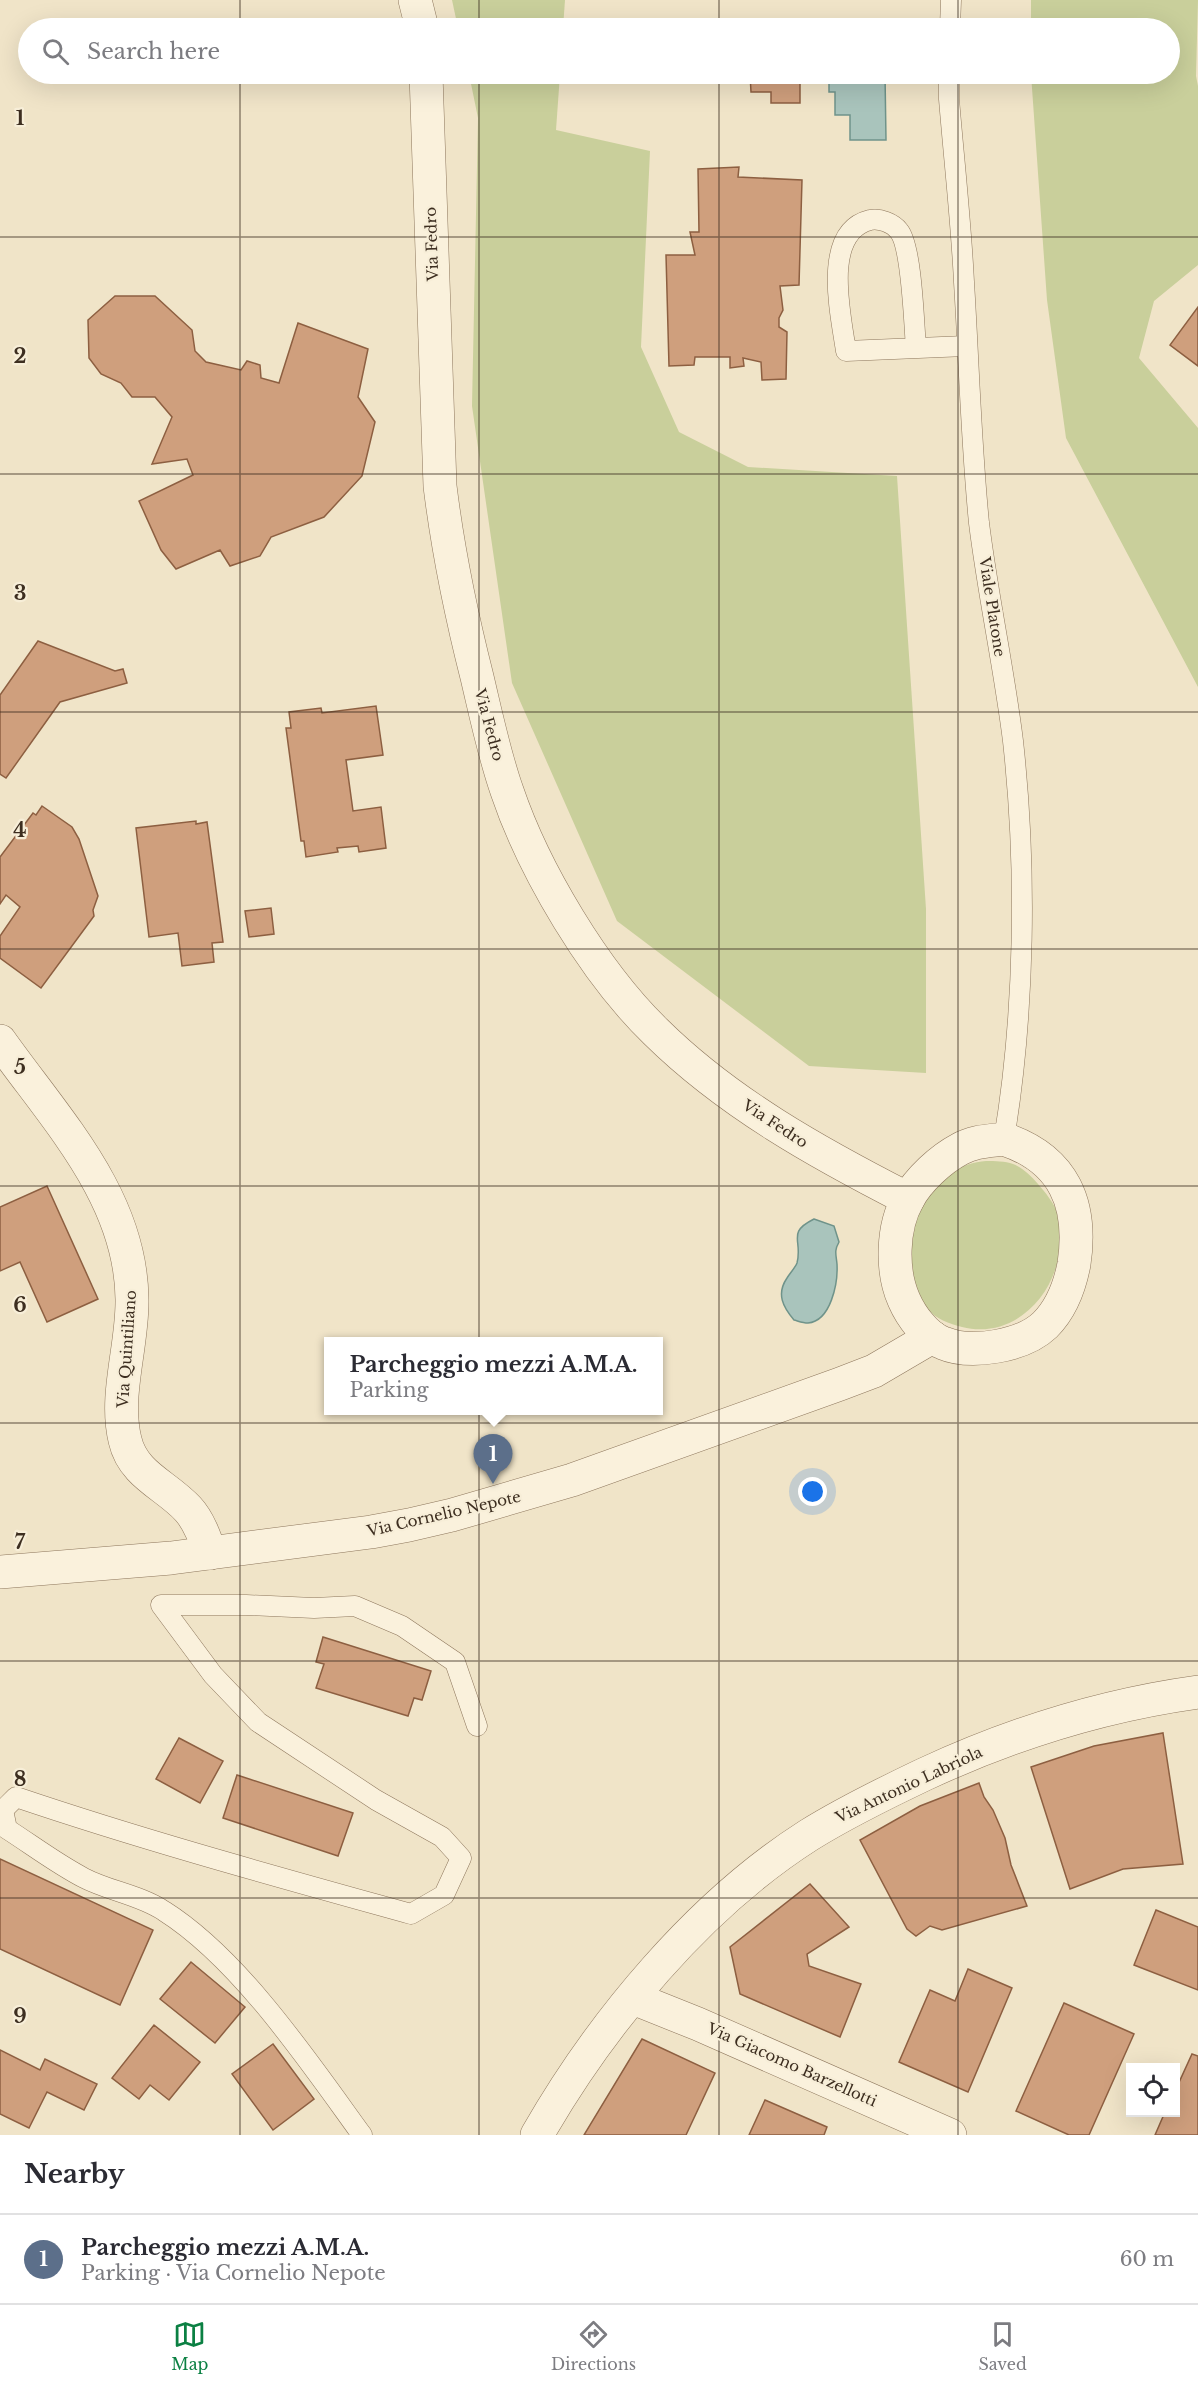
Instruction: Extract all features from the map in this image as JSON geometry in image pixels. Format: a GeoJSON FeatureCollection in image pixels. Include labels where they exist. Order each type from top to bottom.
{"type":"FeatureCollection","features":[{"type":"Feature","properties":{"kind":"street"},"geometry":{"type":"LineString","coordinates":[[415,0],[420,18]]}},
{"type":"Feature","properties":{"kind":"street","name":"Via Fedro"},"geometry":{"type":"LineString","coordinates":[[426,84],[439,465],[444,517],[464,626],[495,751],[519,822],[571,922],[627,1001],[656,1032],[723,1089],[764,1118],[854,1172],[908,1199]]}},
{"type":"Feature","properties":{"kind":"street","name":"Via Quintiliano"},"geometry":{"type":"LineString","coordinates":[[0,1041],[90,1165],[115,1215],[126,1248],[132,1283],[130,1340],[123,1392],[124,1439],[134,1462],[142,1471],[189,1509],[204,1534],[210,1553]]}},
{"type":"Feature","properties":{"kind":"street"},"geometry":{"type":"LineString","coordinates":[[1004,1139],[1020,1144],[1036,1154],[1065,1186],[1074,1207],[1076,1245],[1068,1288],[1055,1313],[1046,1324],[1019,1340],[1003,1345],[974,1348],[942,1343],[932,1336],[907,1307],[899,1289],[895,1266],[900,1223],[908,1199],[936,1168],[961,1148],[980,1141],[1004,1139]]}},
{"type":"Feature","properties":{"kind":"street","name":"Via Cornelio Nepote"},"geometry":{"type":"LineString","coordinates":[[0,1572],[125,1563],[210,1553],[371,1532],[452,1515],[534,1492],[628,1461],[863,1376],[900,1357],[932,1336]]}},
{"type":"Feature","properties":{"kind":"street","name":"Via Antonio Labriola"},"geometry":{"type":"LineString","coordinates":[[537,2135],[579,2065],[606,2029],[688,1935],[763,1869],[807,1837],[868,1801],[953,1762],[1022,1735],[1104,1710],[1198,1692]]}},
{"type":"Feature","properties":{"kind":"street","name":"Via Giacomo Barzellotti"},"geometry":{"type":"LineString","coordinates":[[633,1998],[698,2024],[950,2135]]}},
{"type":"Feature","properties":{"kind":"lane"},"geometry":{"type":"LineString","coordinates":[[950,18],[951,0]]}},
{"type":"Feature","properties":{"kind":"lane","name":"Viale Platone"},"geometry":{"type":"LineString","coordinates":[[949,84],[980,523],[1013,742],[1020,847],[1021,960],[1013,1083],[1004,1139]]}},
{"type":"Feature","properties":{"kind":"lane"},"geometry":{"type":"LineString","coordinates":[[916,348],[904,242],[899,231],[886,222],[877,218],[862,222],[847,236],[839,256],[837,293],[846,351],[966,346]]}},
{"type":"Feature","properties":{"kind":"lane"},"geometry":{"type":"LineString","coordinates":[[362,2135],[252,1992],[200,1937],[162,1909],[84,1878],[7,1829],[3,1810],[16,1797],[191,1853],[411,1914],[444,1895],[461,1858],[442,1838],[376,1800],[258,1722],[213,1675],[161,1605],[314,1608],[355,1606],[402,1626],[455,1662],[477,1726]]}},
{"type":"Feature","properties":{"kind":"green space"},"geometry":{"type":"Polygon","coordinates":[[[452,0],[565,0],[564,18],[456,18],[452,0]]]}},
{"type":"Feature","properties":{"kind":"green space"},"geometry":{"type":"Polygon","coordinates":[[[1031,0],[1198,0],[1196,76],[1198,86],[1198,265],[1154,301],[1139,358],[1198,428],[1198,687],[1066,438],[1047,300],[1032,84],[1180,84],[1180,18],[1031,18],[1031,0]]]}},
{"type":"Feature","properties":{"kind":"green space"},"geometry":{"type":"Polygon","coordinates":[[[471,84],[559,84],[556,130],[650,151],[641,347],[679,432],[748,467],[897,476],[926,909],[926,1073],[809,1066],[617,921],[512,683],[472,406],[478,118],[471,84]]]}},
{"type":"Feature","properties":{"kind":"green space"},"geometry":{"type":"Polygon","coordinates":[[[977,1162],[1013,1164],[1033,1178],[1052,1202],[1058,1214],[1060,1237],[1059,1256],[1053,1275],[1044,1292],[1032,1307],[1018,1318],[1001,1326],[982,1329],[962,1327],[938,1318],[930,1312],[915,1286],[911,1250],[912,1237],[922,1205],[932,1190],[952,1172],[977,1162]]]}},
{"type":"Feature","properties":{"kind":"water"},"geometry":{"type":"Polygon","coordinates":[[[829,84],[885,84],[886,140],[850,140],[850,115],[835,115],[835,92],[829,92],[829,84]]]}},
{"type":"Feature","properties":{"kind":"water"},"geometry":{"type":"Polygon","coordinates":[[[814,1219],[834,1226],[839,1242],[836,1250],[837,1272],[832,1300],[828,1308],[816,1321],[806,1323],[794,1320],[784,1305],[781,1295],[784,1284],[797,1263],[798,1233],[805,1224],[814,1219]]]}},
{"type":"Feature","properties":{"kind":"building"},"geometry":{"type":"Polygon","coordinates":[[[751,84],[800,84],[800,103],[771,103],[771,92],[751,92],[751,84]]]}},
{"type":"Feature","properties":{"kind":"building"},"geometry":{"type":"Polygon","coordinates":[[[739,167],[738,177],[802,180],[799,285],[780,286],[783,310],[779,318],[779,327],[787,332],[786,379],[762,380],[761,362],[743,358],[744,366],[730,368],[730,357],[695,357],[694,365],[669,366],[666,255],[695,255],[690,232],[699,232],[698,169],[739,167]]]}},
{"type":"Feature","properties":{"kind":"building"},"geometry":{"type":"Polygon","coordinates":[[[115,296],[155,296],[192,330],[195,351],[206,362],[241,370],[247,361],[260,365],[261,378],[279,383],[298,323],[368,349],[358,397],[375,422],[362,476],[324,517],[271,537],[260,556],[230,566],[220,550],[176,569],[161,550],[139,501],[193,475],[187,459],[152,464],[172,417],[155,397],[132,397],[121,383],[101,374],[89,358],[88,320],[115,296]]]}},
{"type":"Feature","properties":{"kind":"building"},"geometry":{"type":"Polygon","coordinates":[[[1198,307],[1198,366],[1170,345],[1198,307]]]}},
{"type":"Feature","properties":{"kind":"building"},"geometry":{"type":"Polygon","coordinates":[[[38,641],[115,671],[123,669],[127,683],[60,702],[6,778],[0,774],[0,695],[38,641]]]}},
{"type":"Feature","properties":{"kind":"building"},"geometry":{"type":"Polygon","coordinates":[[[376,706],[383,755],[346,760],[353,811],[381,807],[386,848],[359,852],[358,846],[337,848],[338,852],[306,857],[304,841],[301,841],[286,728],[291,728],[289,712],[321,708],[322,713],[376,706]]]}},
{"type":"Feature","properties":{"kind":"building"},"geometry":{"type":"Polygon","coordinates":[[[42,806],[72,827],[79,839],[98,896],[93,910],[94,916],[41,988],[0,958],[0,936],[20,907],[6,895],[0,904],[0,857],[33,813],[36,815],[42,806]]]}},
{"type":"Feature","properties":{"kind":"building"},"geometry":{"type":"Polygon","coordinates":[[[196,821],[196,824],[207,822],[223,942],[212,943],[214,962],[182,966],[178,933],[149,937],[136,828],[196,821]]]}},
{"type":"Feature","properties":{"kind":"building"},"geometry":{"type":"Polygon","coordinates":[[[271,908],[274,934],[249,937],[245,911],[271,908]]]}},
{"type":"Feature","properties":{"kind":"building"},"geometry":{"type":"Polygon","coordinates":[[[47,1186],[98,1299],[47,1322],[20,1262],[0,1271],[0,1207],[47,1186]]]}},
{"type":"Feature","properties":{"kind":"building"},"geometry":{"type":"Polygon","coordinates":[[[323,1637],[431,1671],[422,1700],[414,1698],[408,1716],[316,1688],[324,1664],[316,1662],[323,1637]]]}},
{"type":"Feature","properties":{"kind":"building"},"geometry":{"type":"Polygon","coordinates":[[[1163,1733],[1183,1864],[1123,1869],[1070,1889],[1031,1767],[1094,1746],[1163,1733]]]}},
{"type":"Feature","properties":{"kind":"building"},"geometry":{"type":"Polygon","coordinates":[[[179,1738],[223,1761],[200,1803],[156,1779],[179,1738]]]}},
{"type":"Feature","properties":{"kind":"building"},"geometry":{"type":"Polygon","coordinates":[[[237,1775],[353,1813],[338,1856],[223,1818],[237,1775]]]}},
{"type":"Feature","properties":{"kind":"building"},"geometry":{"type":"Polygon","coordinates":[[[979,1783],[1005,1838],[1011,1865],[1027,1906],[942,1930],[930,1926],[916,1936],[907,1929],[860,1840],[920,1806],[979,1783]]]}},
{"type":"Feature","properties":{"kind":"building"},"geometry":{"type":"Polygon","coordinates":[[[0,1859],[153,1930],[120,2005],[0,1949],[0,1859]]]}},
{"type":"Feature","properties":{"kind":"building"},"geometry":{"type":"Polygon","coordinates":[[[810,1884],[849,1927],[807,1954],[809,1966],[861,1984],[840,2037],[740,1994],[730,1947],[810,1884]]]}},
{"type":"Feature","properties":{"kind":"building"},"geometry":{"type":"Polygon","coordinates":[[[1156,1910],[1198,1927],[1198,1990],[1134,1965],[1156,1910]]]}},
{"type":"Feature","properties":{"kind":"building"},"geometry":{"type":"Polygon","coordinates":[[[191,1962],[245,2007],[215,2043],[160,1999],[191,1962]]]}},
{"type":"Feature","properties":{"kind":"building"},"geometry":{"type":"Polygon","coordinates":[[[968,1969],[1012,1988],[968,2092],[899,2062],[930,1990],[955,2001],[968,1969]]]}},
{"type":"Feature","properties":{"kind":"building"},"geometry":{"type":"Polygon","coordinates":[[[1064,2003],[1134,2034],[1089,2135],[1069,2135],[1016,2111],[1064,2003]]]}},
{"type":"Feature","properties":{"kind":"building"},"geometry":{"type":"Polygon","coordinates":[[[154,2025],[200,2062],[169,2100],[150,2085],[139,2099],[112,2078],[154,2025]]]}},
{"type":"Feature","properties":{"kind":"building"},"geometry":{"type":"Polygon","coordinates":[[[642,2039],[715,2073],[686,2135],[584,2135],[642,2039]]]}},
{"type":"Feature","properties":{"kind":"building"},"geometry":{"type":"Polygon","coordinates":[[[273,2044],[314,2099],[273,2130],[232,2074],[273,2044]]]}},
{"type":"Feature","properties":{"kind":"building"},"geometry":{"type":"Polygon","coordinates":[[[0,2050],[40,2070],[45,2059],[97,2084],[84,2110],[47,2092],[29,2128],[0,2114],[0,2050]]]}},
{"type":"Feature","properties":{"kind":"building"},"geometry":{"type":"Polygon","coordinates":[[[1192,2054],[1198,2056],[1198,2135],[1155,2135],[1163,2117],[1180,2117],[1180,2080],[1192,2054]]]}},
{"type":"Feature","properties":{"kind":"building"},"geometry":{"type":"Polygon","coordinates":[[[765,2100],[827,2127],[824,2135],[749,2135],[765,2100]]]}},
{"type":"Feature","properties":{"kind":"place","name":"Parcheggio mezzi A.M.A."},"geometry":{"type":"Point","coordinates":[493,1484]}}]}
